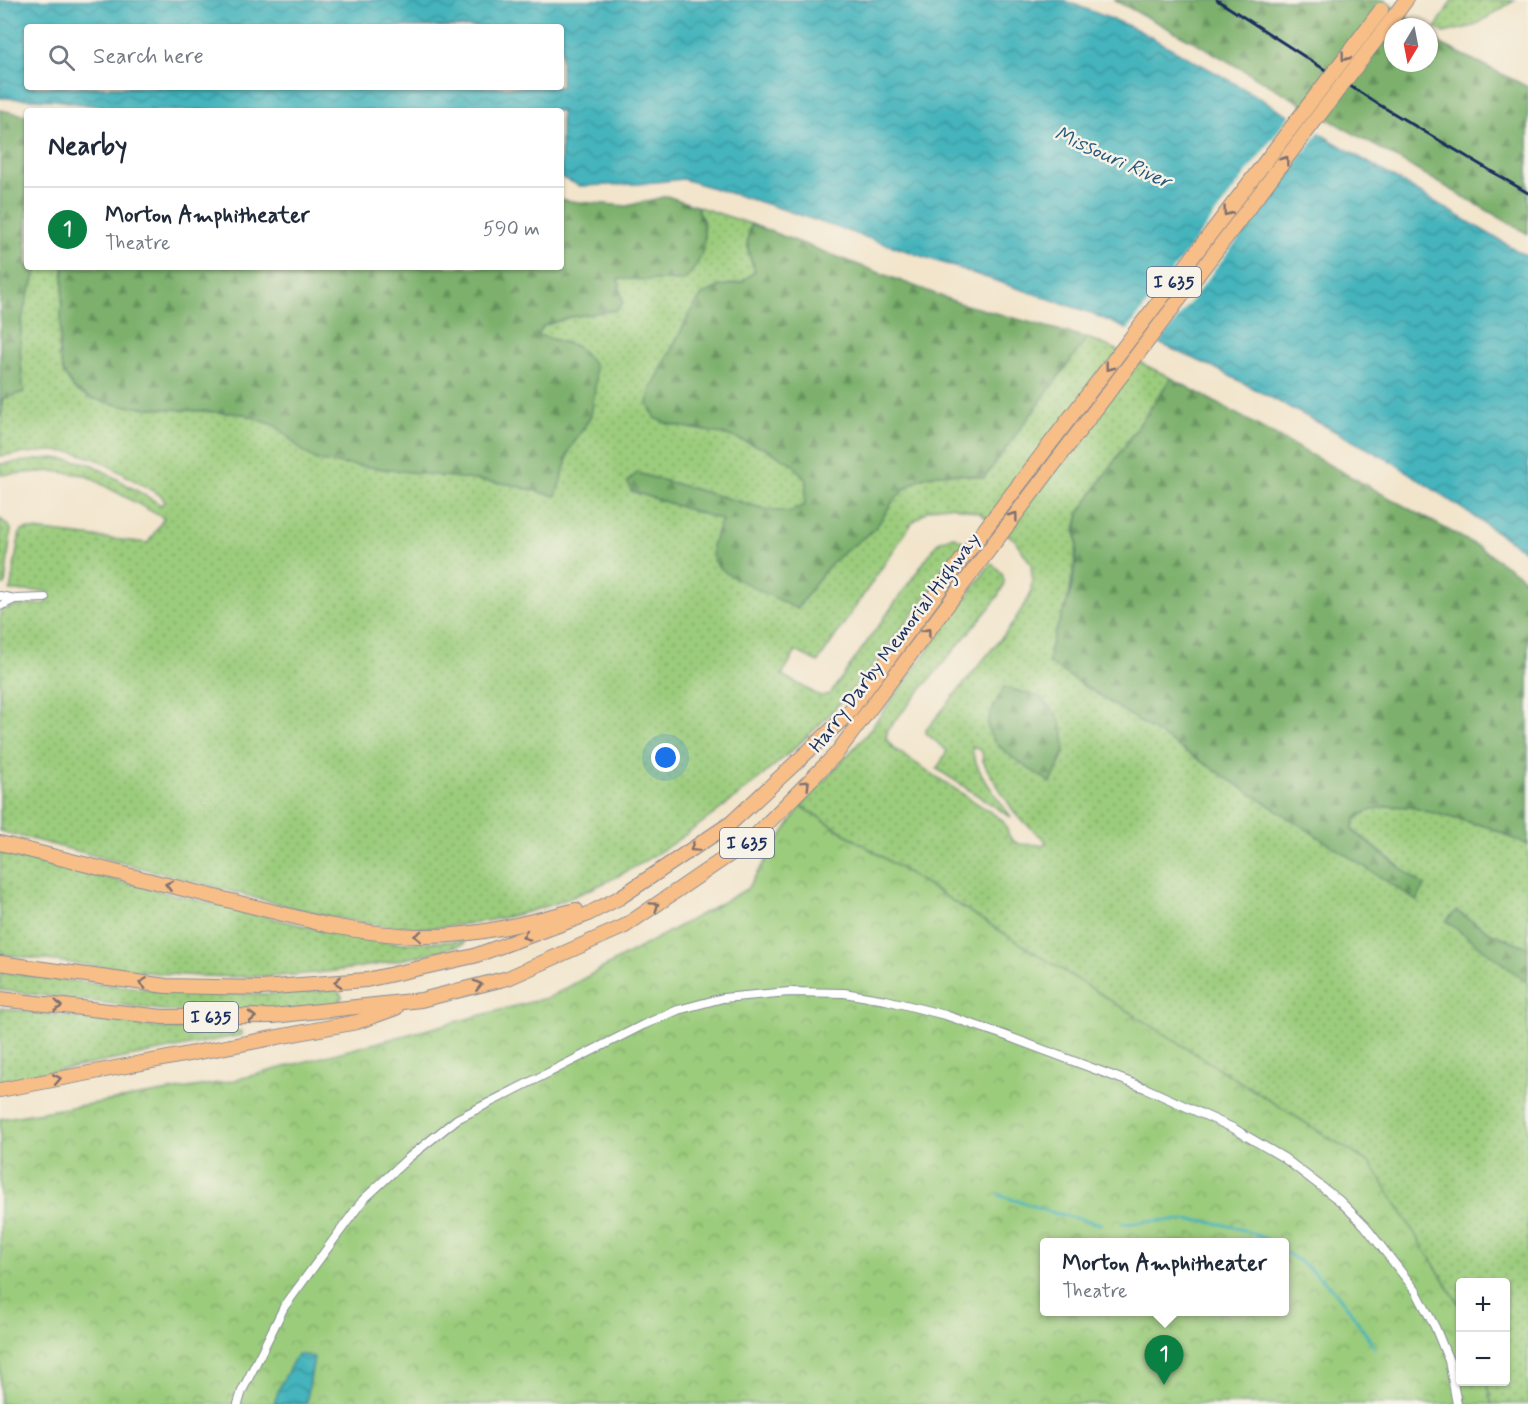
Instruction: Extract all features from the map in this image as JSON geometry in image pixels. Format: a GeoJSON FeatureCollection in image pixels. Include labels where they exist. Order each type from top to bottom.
{"type":"FeatureCollection","features":[{"type":"Feature","properties":{"kind":"highway","name":"Harry Darby Memorial Highway"},"geometry":{"type":"LineString","coordinates":[[0,963],[166,986],[261,988],[366,980],[474,956],[585,915],[619,898],[731,823],[846,716],[966,554],[1387,10],[1406,0]]}},
{"type":"Feature","properties":{"kind":"highway","name":"Harry Darby Memorial Highway"},"geometry":{"type":"LineString","coordinates":[[0,999],[163,1017],[273,1016],[421,1000],[508,978],[625,926],[751,840],[836,754],[1387,10]]}},
{"type":"Feature","properties":{"kind":"highway"},"geometry":{"type":"LineString","coordinates":[[0,843],[327,925],[373,933],[424,936],[475,932],[532,922],[619,898]]}},
{"type":"Feature","properties":{"kind":"highway"},"geometry":{"type":"LineString","coordinates":[[0,1090],[357,1022],[421,1000]]}},
{"type":"Feature","properties":{"kind":"street"},"geometry":{"type":"LineString","coordinates":[[0,596],[15,599],[45,598]]}},
{"type":"Feature","properties":{"kind":"street"},"geometry":{"type":"LineString","coordinates":[[0,606],[15,599]]}},
{"type":"Feature","properties":{"kind":"street"},"geometry":{"type":"LineString","coordinates":[[238,1404],[242,1390],[284,1307],[363,1200],[407,1159],[457,1119],[643,1025],[678,1010],[723,998],[789,992],[844,993],[886,1000],[945,1015],[1145,1088],[1233,1128],[1284,1158],[1340,1201],[1379,1243],[1416,1291],[1435,1327],[1449,1361],[1457,1404]]}},
{"type":"Feature","properties":{"kind":"green space"},"geometry":{"type":"Polygon","coordinates":[[[1114,0],[1384,0],[1408,18],[1384,18],[1384,72],[1438,72],[1438,41],[1528,87],[1528,234],[1200,45],[1114,0]]]}},
{"type":"Feature","properties":{"kind":"green space"},"geometry":{"type":"Polygon","coordinates":[[[1452,0],[1515,0],[1474,26],[1444,33],[1438,28],[1438,24],[1452,0]]]}},
{"type":"Feature","properties":{"kind":"green space"},"geometry":{"type":"Polygon","coordinates":[[[0,110],[24,114],[24,270],[37,270],[27,298],[22,322],[21,357],[24,392],[2,399],[0,417],[0,110]]]}},
{"type":"Feature","properties":{"kind":"green space"},"geometry":{"type":"Polygon","coordinates":[[[667,196],[696,206],[703,226],[704,246],[697,264],[683,281],[618,279],[623,303],[616,310],[570,317],[543,326],[538,335],[576,346],[594,364],[596,381],[591,416],[570,449],[556,496],[509,484],[319,461],[305,453],[276,426],[244,414],[123,406],[90,398],[74,389],[63,372],[59,356],[64,270],[564,270],[564,200],[627,206],[667,196]]]}},
{"type":"Feature","properties":{"kind":"green space"},"geometry":{"type":"Polygon","coordinates":[[[696,206],[751,224],[748,248],[755,271],[742,282],[721,286],[702,295],[650,391],[668,424],[732,436],[762,447],[791,463],[806,480],[805,505],[789,512],[769,510],[637,473],[631,491],[722,520],[712,545],[797,609],[829,566],[874,529],[905,489],[925,477],[936,474],[947,473],[984,478],[1087,338],[1171,378],[1079,513],[1075,529],[1077,545],[1069,596],[1049,651],[1416,901],[1424,886],[1352,829],[1356,818],[1368,811],[1388,806],[1410,807],[1488,827],[1528,845],[1528,947],[1493,934],[1456,911],[1447,921],[1528,983],[1528,1404],[1492,1404],[1487,1386],[1510,1386],[1510,1278],[1456,1278],[1456,1300],[1371,1164],[801,806],[866,735],[991,563],[998,568],[1004,579],[999,594],[888,729],[886,738],[894,749],[1001,819],[1013,841],[1043,846],[1046,841],[1016,815],[987,769],[982,751],[972,746],[976,764],[1011,817],[937,769],[947,751],[926,733],[926,730],[1011,626],[1031,592],[1031,564],[1015,540],[979,513],[951,506],[928,510],[912,523],[818,662],[796,651],[782,675],[821,696],[830,694],[938,542],[953,536],[966,543],[876,661],[833,712],[744,791],[685,835],[623,873],[557,903],[522,913],[458,925],[421,928],[389,926],[298,909],[0,831],[0,610],[22,605],[46,604],[47,591],[10,591],[20,532],[26,529],[148,543],[164,518],[85,475],[52,471],[0,475],[0,464],[54,458],[84,462],[161,505],[164,502],[162,496],[99,460],[73,452],[48,451],[0,456],[2,399],[24,392],[21,356],[22,321],[37,270],[64,270],[59,356],[74,389],[90,398],[123,406],[244,414],[276,426],[305,453],[319,461],[509,484],[556,496],[570,449],[591,416],[596,380],[594,364],[576,346],[538,335],[543,326],[570,317],[616,310],[623,303],[618,279],[704,222],[696,206]]]}},
{"type":"Feature","properties":{"kind":"green space"},"geometry":{"type":"Polygon","coordinates":[[[751,224],[959,303],[1087,338],[984,478],[947,473],[936,474],[925,477],[905,489],[889,506],[874,529],[829,566],[797,609],[727,574],[713,561],[712,545],[722,520],[631,491],[628,481],[637,473],[769,510],[789,512],[805,505],[806,480],[793,464],[766,449],[727,435],[668,424],[655,418],[648,404],[650,391],[702,295],[721,286],[742,282],[755,271],[748,248],[751,224]]]}},
{"type":"Feature","properties":{"kind":"green space"},"geometry":{"type":"Polygon","coordinates":[[[1171,378],[1479,547],[1528,581],[1528,845],[1488,827],[1410,807],[1387,806],[1368,811],[1356,818],[1352,830],[1424,886],[1417,901],[1049,663],[1051,645],[1073,578],[1079,513],[1171,378]]]}},
{"type":"Feature","properties":{"kind":"green space"},"geometry":{"type":"Polygon","coordinates":[[[0,518],[11,529],[5,585],[0,585],[0,518]]]}},
{"type":"Feature","properties":{"kind":"green space"},"geometry":{"type":"Polygon","coordinates":[[[1004,687],[1040,697],[1058,716],[1064,734],[1065,751],[1051,783],[1002,749],[989,731],[989,718],[1004,687]]]}},
{"type":"Feature","properties":{"kind":"green space"},"geometry":{"type":"Polygon","coordinates":[[[801,806],[1371,1164],[1456,1300],[1456,1386],[1487,1386],[1492,1404],[0,1404],[0,1119],[231,1081],[550,997],[747,889],[801,806]]]}},
{"type":"Feature","properties":{"kind":"green space"},"geometry":{"type":"Polygon","coordinates":[[[0,852],[358,939],[400,943],[463,941],[464,944],[400,960],[335,971],[236,977],[178,975],[0,954],[0,852]]]}},
{"type":"Feature","properties":{"kind":"green space"},"geometry":{"type":"Polygon","coordinates":[[[1456,911],[1493,934],[1528,947],[1528,983],[1446,921],[1456,911]]]}},
{"type":"Feature","properties":{"kind":"green space"},"geometry":{"type":"Polygon","coordinates":[[[0,972],[168,991],[252,994],[336,989],[342,996],[339,1004],[275,1012],[170,1011],[0,990],[0,972]]]}},
{"type":"Feature","properties":{"kind":"green space"},"geometry":{"type":"Polygon","coordinates":[[[0,1008],[162,1028],[242,1031],[242,1035],[0,1082],[0,1008]]]}},
{"type":"Feature","properties":{"kind":"water","name":"Missouri River"},"geometry":{"type":"Polygon","coordinates":[[[0,0],[1063,0],[1134,28],[1229,80],[1528,257],[1528,553],[1391,461],[1215,368],[1091,313],[770,205],[683,179],[638,184],[580,186],[564,178],[564,108],[111,108],[54,100],[0,98],[0,0]]]}},
{"type":"Feature","properties":{"kind":"water"},"geometry":{"type":"Polygon","coordinates":[[[297,1354],[314,1357],[306,1404],[274,1404],[280,1386],[297,1354]]]}},
{"type":"Feature","properties":{"kind":"pier"},"geometry":{"type":"Polygon","coordinates":[[[1291,114],[1320,131],[1157,346],[1126,332],[1291,114]]]}},
{"type":"Feature","properties":{"kind":"waterway"},"geometry":{"type":"LineString","coordinates":[[999,1195],[1054,1213],[1101,1224]]}},
{"type":"Feature","properties":{"kind":"waterway"},"geometry":{"type":"LineString","coordinates":[[1122,1224],[1196,1221],[1232,1227],[1262,1238]]}},
{"type":"Feature","properties":{"kind":"waterway"},"geometry":{"type":"LineString","coordinates":[[1289,1254],[1327,1284],[1356,1319],[1375,1348]]}},
{"type":"Feature","properties":{"kind":"railway"},"geometry":{"type":"LineString","coordinates":[[1217,0],[1378,104],[1528,193]]}},
{"type":"Feature","properties":{"kind":"place","name":"Morton Amphitheater"},"geometry":{"type":"Point","coordinates":[1164,1385]}}]}
